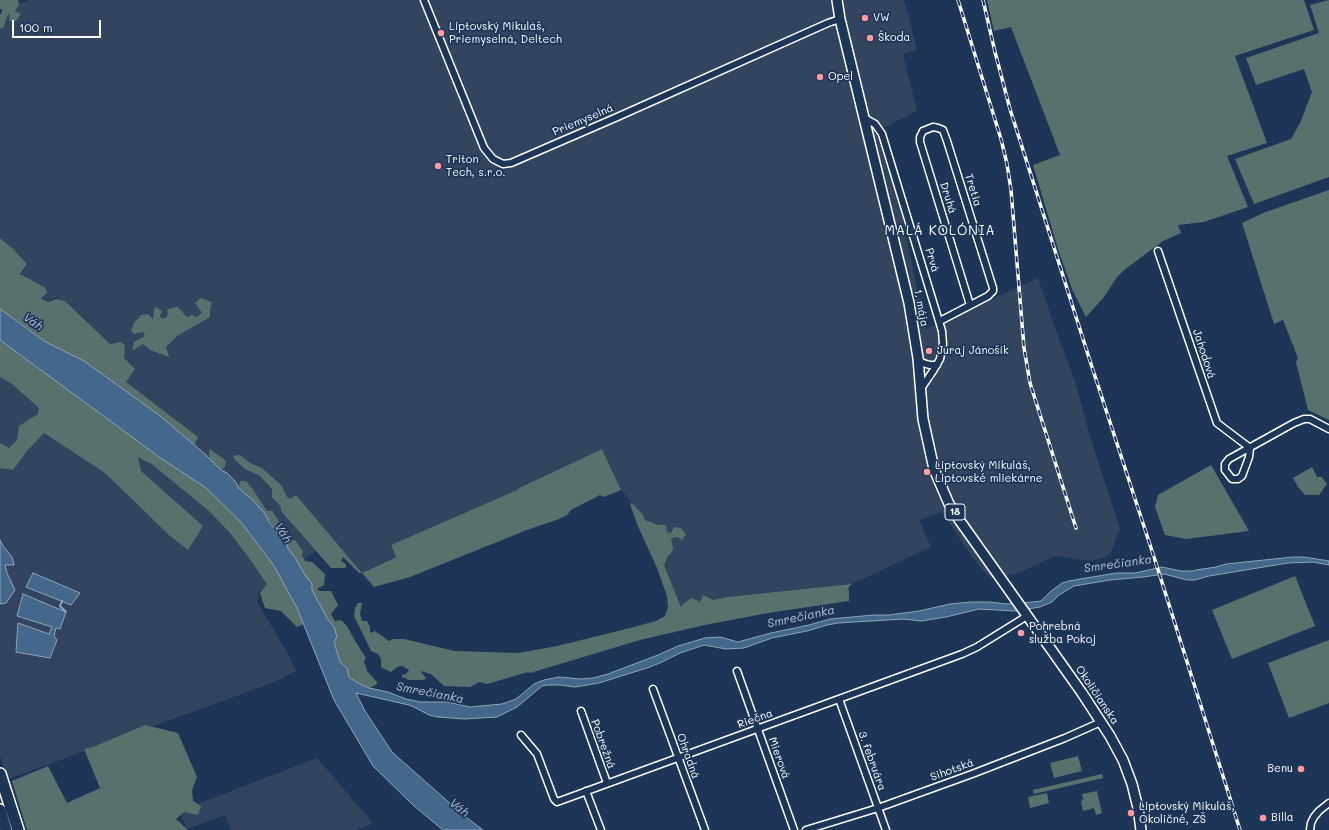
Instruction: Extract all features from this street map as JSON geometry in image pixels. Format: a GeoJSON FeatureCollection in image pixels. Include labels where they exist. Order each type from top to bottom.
{"type":"FeatureCollection","features":[{"type":"Feature","properties":{"kind":"highway"},"geometry":{"type":"LineString","coordinates":[[0,774],[18,830]]}},
{"type":"Feature","properties":{"kind":"highway"},"geometry":{"type":"LineString","coordinates":[[0,810],[6,830]]}},
{"type":"Feature","properties":{"kind":"main road","name":"1. mája"},"geometry":{"type":"LineString","coordinates":[[831,0],[840,19]]}},
{"type":"Feature","properties":{"kind":"main road","name":"1. mája"},"geometry":{"type":"LineString","coordinates":[[837,0],[840,19],[909,303],[918,358],[920,390],[926,434],[934,469],[941,487],[960,521],[1005,586]]}},
{"type":"Feature","properties":{"kind":"main road","name":"Okoličianska"},"geometry":{"type":"LineString","coordinates":[[1005,586],[1101,722],[1117,748],[1130,779],[1138,808],[1141,830]]}},
{"type":"Feature","properties":{"kind":"street","name":"Priemyselná"},"geometry":{"type":"LineString","coordinates":[[424,0],[484,148],[493,159],[502,164],[508,164],[515,161],[840,19]]}},
{"type":"Feature","properties":{"kind":"street","name":"Prvá"},"geometry":{"type":"LineString","coordinates":[[864,118],[875,124],[882,134],[940,320],[943,340],[941,354],[937,365],[920,390]]}},
{"type":"Feature","properties":{"kind":"street","name":"Tretia"},"geometry":{"type":"LineString","coordinates":[[920,142],[920,137],[923,131],[933,127],[943,130],[947,140],[993,291],[988,296],[970,304]]}},
{"type":"Feature","properties":{"kind":"street","name":"Druhá"},"geometry":{"type":"LineString","coordinates":[[920,142],[970,304]]}},
{"type":"Feature","properties":{"kind":"street","name":"Jahodová"},"geometry":{"type":"LineString","coordinates":[[1158,251],[1217,423],[1250,448]]}},
{"type":"Feature","properties":{"kind":"street"},"geometry":{"type":"LineString","coordinates":[[940,320],[970,304]]}},
{"type":"Feature","properties":{"kind":"street"},"geometry":{"type":"LineString","coordinates":[[918,358],[921,362],[926,364],[937,365]]}},
{"type":"Feature","properties":{"kind":"street"},"geometry":{"type":"LineString","coordinates":[[1250,448],[1249,457],[1242,476],[1238,479],[1232,478],[1225,470],[1225,464],[1227,461],[1294,423],[1304,419],[1310,420],[1329,430]]}},
{"type":"Feature","properties":{"kind":"street","name":"Riečna"},"geometry":{"type":"LineString","coordinates":[[521,735],[537,754],[554,799],[557,802],[962,654],[977,648],[1026,615]]}},
{"type":"Feature","properties":{"kind":"street","name":"Mierová"},"geometry":{"type":"LineString","coordinates":[[737,671],[794,830]]}},
{"type":"Feature","properties":{"kind":"street","name":"Ohradná"},"geometry":{"type":"LineString","coordinates":[[653,689],[705,830]]}},
{"type":"Feature","properties":{"kind":"street","name":"3. februára"},"geometry":{"type":"LineString","coordinates":[[839,699],[886,830]]}},
{"type":"Feature","properties":{"kind":"street","name":"Pobrežná"},"geometry":{"type":"LineString","coordinates":[[581,711],[607,783]]}},
{"type":"Feature","properties":{"kind":"street","name":"Sihotská"},"geometry":{"type":"LineString","coordinates":[[806,830],[878,808],[1041,748],[1101,722]]}},
{"type":"Feature","properties":{"kind":"street"},"geometry":{"type":"LineString","coordinates":[[586,791],[601,830]]}},
{"type":"Feature","properties":{"kind":"street"},"geometry":{"type":"LineString","coordinates":[[1310,830],[1314,817],[1329,803]]}},
{"type":"Feature","properties":{"kind":"shaded area"},"geometry":{"type":"Polygon","coordinates":[[[29,0],[904,0],[917,50],[903,54],[917,111],[883,128],[926,329],[1038,278],[1075,381],[1090,436],[1120,529],[1110,554],[1092,561],[1055,556],[1016,574],[991,578],[977,564],[942,512],[919,520],[931,547],[852,584],[727,597],[681,607],[643,515],[621,490],[602,449],[517,490],[391,545],[396,556],[362,573],[333,539],[259,592],[257,602],[287,652],[296,671],[275,682],[8,779],[0,756],[0,377],[12,384],[39,408],[91,327],[57,297],[48,301],[39,295],[43,290],[21,274],[28,264],[11,250],[12,248],[0,238],[0,12],[29,0]]]}},
{"type":"Feature","properties":{"kind":"shaded area"},"geometry":{"type":"Polygon","coordinates":[[[0,309],[44,341],[84,361],[159,415],[206,455],[221,470],[227,473],[235,481],[239,488],[252,499],[265,514],[269,522],[286,542],[288,548],[306,577],[312,583],[312,590],[327,618],[334,627],[337,637],[334,642],[340,662],[347,668],[349,677],[369,688],[420,702],[447,702],[470,707],[502,704],[516,699],[534,684],[544,680],[559,677],[581,679],[593,678],[608,674],[678,646],[705,638],[720,637],[738,642],[830,619],[889,615],[919,611],[950,604],[971,602],[1006,604],[1041,601],[1062,583],[1116,573],[1135,573],[1162,567],[1181,571],[1193,571],[1226,564],[1293,557],[1304,557],[1329,561],[1329,565],[1313,562],[1288,563],[1209,576],[1195,580],[1187,580],[1164,574],[1110,580],[1074,586],[1059,595],[1052,602],[1040,607],[1015,611],[979,609],[921,621],[903,619],[838,623],[772,638],[744,648],[726,649],[704,645],[680,653],[650,667],[599,683],[575,687],[560,685],[542,686],[517,707],[497,717],[464,719],[438,717],[429,715],[409,705],[356,693],[365,711],[392,752],[462,814],[483,830],[443,830],[413,805],[373,766],[334,700],[297,608],[274,566],[241,522],[206,488],[162,459],[0,340],[0,309]]]}},
{"type":"Feature","properties":{"kind":"shaded area"},"geometry":{"type":"Polygon","coordinates":[[[0,540],[12,557],[14,565],[5,565],[15,590],[6,603],[0,604],[0,540]]]}},
{"type":"Feature","properties":{"kind":"shaded area"},"geometry":{"type":"Polygon","coordinates":[[[33,573],[80,593],[71,605],[26,587],[33,573]]]}},
{"type":"Feature","properties":{"kind":"shaded area"},"geometry":{"type":"Polygon","coordinates":[[[23,594],[66,612],[60,629],[56,628],[54,636],[57,640],[50,658],[16,652],[18,623],[49,634],[52,627],[17,616],[23,594]]]}},
{"type":"Feature","properties":{"kind":"shaded area"},"geometry":{"type":"Polygon","coordinates":[[[317,758],[373,823],[356,830],[231,830],[225,815],[187,829],[179,811],[317,758]]]}},
{"type":"Feature","properties":{"kind":"green space"},"geometry":{"type":"Polygon","coordinates":[[[0,0],[18,0],[19,5],[15,11],[21,14],[16,21],[10,21],[9,13],[4,27],[0,29],[0,15],[2,13],[2,9],[0,9],[0,0]]]}},
{"type":"Feature","properties":{"kind":"green space"},"geometry":{"type":"Polygon","coordinates":[[[987,0],[1304,0],[1314,30],[1235,56],[1267,143],[1227,156],[1248,207],[1204,222],[1178,225],[1181,233],[1163,241],[1124,270],[1117,277],[1104,297],[1086,317],[1072,289],[1058,249],[1033,165],[1060,155],[1011,27],[994,31],[987,0]]]}},
{"type":"Feature","properties":{"kind":"green space"},"geometry":{"type":"Polygon","coordinates":[[[1329,0],[1329,177],[1254,204],[1235,159],[1291,139],[1300,123],[1312,92],[1304,69],[1256,85],[1246,58],[1319,33],[1310,5],[1329,0]]]}},
{"type":"Feature","properties":{"kind":"green space"},"geometry":{"type":"Polygon","coordinates":[[[1329,190],[1329,420],[1308,410],[1296,362],[1298,358],[1283,320],[1274,324],[1242,223],[1263,213],[1329,190]]]}},
{"type":"Feature","properties":{"kind":"green space"},"geometry":{"type":"Polygon","coordinates":[[[0,238],[27,264],[20,274],[46,288],[47,293],[41,298],[48,302],[56,299],[65,301],[110,344],[120,342],[125,345],[124,358],[135,369],[126,382],[198,437],[194,446],[159,415],[84,361],[44,341],[0,309],[0,238]]]}},
{"type":"Feature","properties":{"kind":"green space"},"geometry":{"type":"Polygon","coordinates":[[[201,298],[212,302],[210,317],[177,336],[166,347],[169,357],[150,350],[143,344],[132,351],[134,342],[145,336],[143,332],[134,334],[131,330],[134,323],[141,315],[148,314],[153,319],[154,309],[156,307],[162,311],[160,316],[162,319],[167,317],[168,309],[178,307],[187,317],[192,315],[196,317],[202,313],[195,303],[201,298]]]}},
{"type":"Feature","properties":{"kind":"green space"},"geometry":{"type":"Polygon","coordinates":[[[0,340],[162,459],[206,488],[241,522],[274,566],[297,608],[303,624],[297,627],[281,611],[265,608],[260,593],[267,584],[230,533],[210,512],[153,465],[138,457],[141,471],[203,526],[188,550],[169,535],[105,473],[44,433],[27,451],[13,470],[0,468],[0,443],[9,448],[17,440],[19,426],[38,414],[39,408],[12,384],[0,377],[0,340]]]}},
{"type":"Feature","properties":{"kind":"green space"},"geometry":{"type":"Polygon","coordinates":[[[210,449],[226,461],[225,467],[221,470],[210,460],[210,449]]]}},
{"type":"Feature","properties":{"kind":"green space"},"geometry":{"type":"Polygon","coordinates":[[[602,449],[621,490],[604,497],[600,495],[571,510],[567,515],[559,519],[527,530],[410,577],[374,587],[362,573],[396,557],[391,545],[517,490],[602,449]]]}},
{"type":"Feature","properties":{"kind":"green space"},"geometry":{"type":"Polygon","coordinates":[[[240,455],[250,463],[262,468],[282,486],[287,497],[290,499],[296,495],[362,573],[359,573],[343,557],[341,561],[346,564],[346,568],[331,568],[281,511],[281,507],[272,497],[272,489],[260,476],[245,469],[235,460],[233,456],[240,455]]]}},
{"type":"Feature","properties":{"kind":"green space"},"geometry":{"type":"Polygon","coordinates":[[[1211,465],[1249,531],[1186,539],[1165,535],[1155,507],[1158,495],[1211,465]]]}},
{"type":"Feature","properties":{"kind":"green space"},"geometry":{"type":"Polygon","coordinates":[[[1312,467],[1317,477],[1322,477],[1327,484],[1319,495],[1305,495],[1293,478],[1312,467]]]}},
{"type":"Feature","properties":{"kind":"green space"},"geometry":{"type":"Polygon","coordinates":[[[240,481],[246,481],[267,511],[272,511],[279,521],[276,526],[279,529],[285,529],[290,535],[289,541],[295,540],[303,551],[302,556],[305,561],[312,562],[325,574],[324,585],[317,589],[320,591],[331,591],[338,605],[331,614],[335,621],[341,620],[347,626],[366,658],[364,661],[367,671],[377,682],[377,684],[370,688],[349,677],[347,668],[340,662],[334,641],[337,637],[334,627],[327,618],[312,590],[312,583],[306,577],[288,548],[286,542],[252,499],[239,488],[240,481]]]}},
{"type":"Feature","properties":{"kind":"green space"},"geometry":{"type":"Polygon","coordinates":[[[632,503],[643,515],[645,520],[658,525],[666,525],[667,532],[671,533],[674,527],[681,528],[686,534],[682,540],[677,537],[671,538],[673,548],[672,552],[668,556],[664,565],[681,607],[692,598],[700,602],[703,595],[713,600],[727,597],[852,584],[848,588],[849,601],[768,613],[705,625],[640,640],[530,673],[528,672],[487,684],[479,682],[470,687],[444,686],[431,674],[420,671],[426,678],[424,680],[409,680],[402,677],[402,675],[406,674],[409,670],[402,666],[397,667],[391,672],[381,667],[381,659],[378,654],[371,651],[354,616],[355,608],[358,603],[362,603],[360,614],[362,621],[367,621],[370,627],[370,633],[375,631],[389,641],[393,639],[404,639],[455,651],[518,653],[557,646],[656,621],[665,616],[668,607],[667,596],[657,568],[637,524],[630,504],[632,503]]]}},
{"type":"Feature","properties":{"kind":"green space"},"geometry":{"type":"Polygon","coordinates":[[[1295,576],[1315,626],[1232,659],[1212,610],[1295,576]]]}},
{"type":"Feature","properties":{"kind":"green space"},"geometry":{"type":"Polygon","coordinates":[[[1329,640],[1329,703],[1289,718],[1268,663],[1329,640]]]}},
{"type":"Feature","properties":{"kind":"green space"},"geometry":{"type":"Polygon","coordinates":[[[145,725],[178,733],[197,777],[192,790],[193,801],[201,806],[198,815],[184,812],[176,819],[188,830],[27,830],[12,781],[48,766],[67,803],[100,788],[84,749],[93,747],[145,725]]]}},
{"type":"Feature","properties":{"kind":"green space"},"geometry":{"type":"Polygon","coordinates":[[[1078,756],[1082,771],[1054,778],[1050,763],[1078,756]]]}},
{"type":"Feature","properties":{"kind":"green space"},"geometry":{"type":"Polygon","coordinates":[[[1102,774],[1103,778],[1034,794],[1033,790],[1102,774]]]}},
{"type":"Feature","properties":{"kind":"green space"},"geometry":{"type":"Polygon","coordinates":[[[1097,791],[1102,813],[1096,815],[1094,808],[1083,811],[1081,801],[1083,800],[1082,794],[1097,791]]]}},
{"type":"Feature","properties":{"kind":"green space"},"geometry":{"type":"Polygon","coordinates":[[[1047,793],[1049,803],[1030,808],[1028,797],[1047,793]]]}},
{"type":"Feature","properties":{"kind":"waterway"},"geometry":{"type":"LineString","coordinates":[[62,601],[60,606],[66,612]]}},
{"type":"Feature","properties":{"kind":"railway"},"geometry":{"type":"LineString","coordinates":[[958,0],[1001,139],[1007,164],[1011,190],[1024,348],[1030,383],[1076,528]]}},
{"type":"Feature","properties":{"kind":"railway"},"geometry":{"type":"LineString","coordinates":[[983,0],[1010,109],[1240,830]]}},
{"type":"Feature","properties":{"kind":"place","name":"VW"},"geometry":{"type":"Point","coordinates":[865,18]}},
{"type":"Feature","properties":{"kind":"place","name":"Liptovský Mikuláš, Priemyselná, Deltech"},"geometry":{"type":"Point","coordinates":[441,33]}},
{"type":"Feature","properties":{"kind":"place","name":"Škoda"},"geometry":{"type":"Point","coordinates":[870,38]}},
{"type":"Feature","properties":{"kind":"place","name":"Opel"},"geometry":{"type":"Point","coordinates":[820,77]}},
{"type":"Feature","properties":{"kind":"place","name":"Triton Tech, s.r.o."},"geometry":{"type":"Point","coordinates":[438,166]}},
{"type":"Feature","properties":{"kind":"place","name":"Juraj Jánošík"},"geometry":{"type":"Point","coordinates":[929,351]}},
{"type":"Feature","properties":{"kind":"place","name":"Liptovský Mikuláš, Liptovské mliekárne"},"geometry":{"type":"Point","coordinates":[927,472]}},
{"type":"Feature","properties":{"kind":"place","name":"Pohrebná služba Pokoj"},"geometry":{"type":"Point","coordinates":[1021,633]}},
{"type":"Feature","properties":{"kind":"place","name":"Benu"},"geometry":{"type":"Point","coordinates":[1301,769]}},
{"type":"Feature","properties":{"kind":"place","name":"Liptovský Mikuláš, Okoličné, ZŠ"},"geometry":{"type":"Point","coordinates":[1131,813]}},
{"type":"Feature","properties":{"kind":"place","name":"Billa"},"geometry":{"type":"Point","coordinates":[1263,818]}},
{"type":"Feature","properties":{"kind":"district","name":"MALÁ KOLÓNIA"},"geometry":{"type":"Point","coordinates":[940,231]}},
{"type":"Feature","properties":{"kind":"water label","name":"Váh"},"geometry":{"type":"Point","coordinates":[33,322]}},
{"type":"Feature","properties":{"kind":"water label","name":"Váh"},"geometry":{"type":"Point","coordinates":[283,533]}},
{"type":"Feature","properties":{"kind":"water label","name":"Smrečianka"},"geometry":{"type":"Point","coordinates":[1118,564]}},
{"type":"Feature","properties":{"kind":"water label","name":"Smrečianka"},"geometry":{"type":"Point","coordinates":[801,617]}},
{"type":"Feature","properties":{"kind":"water label","name":"Smrečianka"},"geometry":{"type":"Point","coordinates":[430,693]}},
{"type":"Feature","properties":{"kind":"water label","name":"Váh"},"geometry":{"type":"Point","coordinates":[459,808]}}]}
